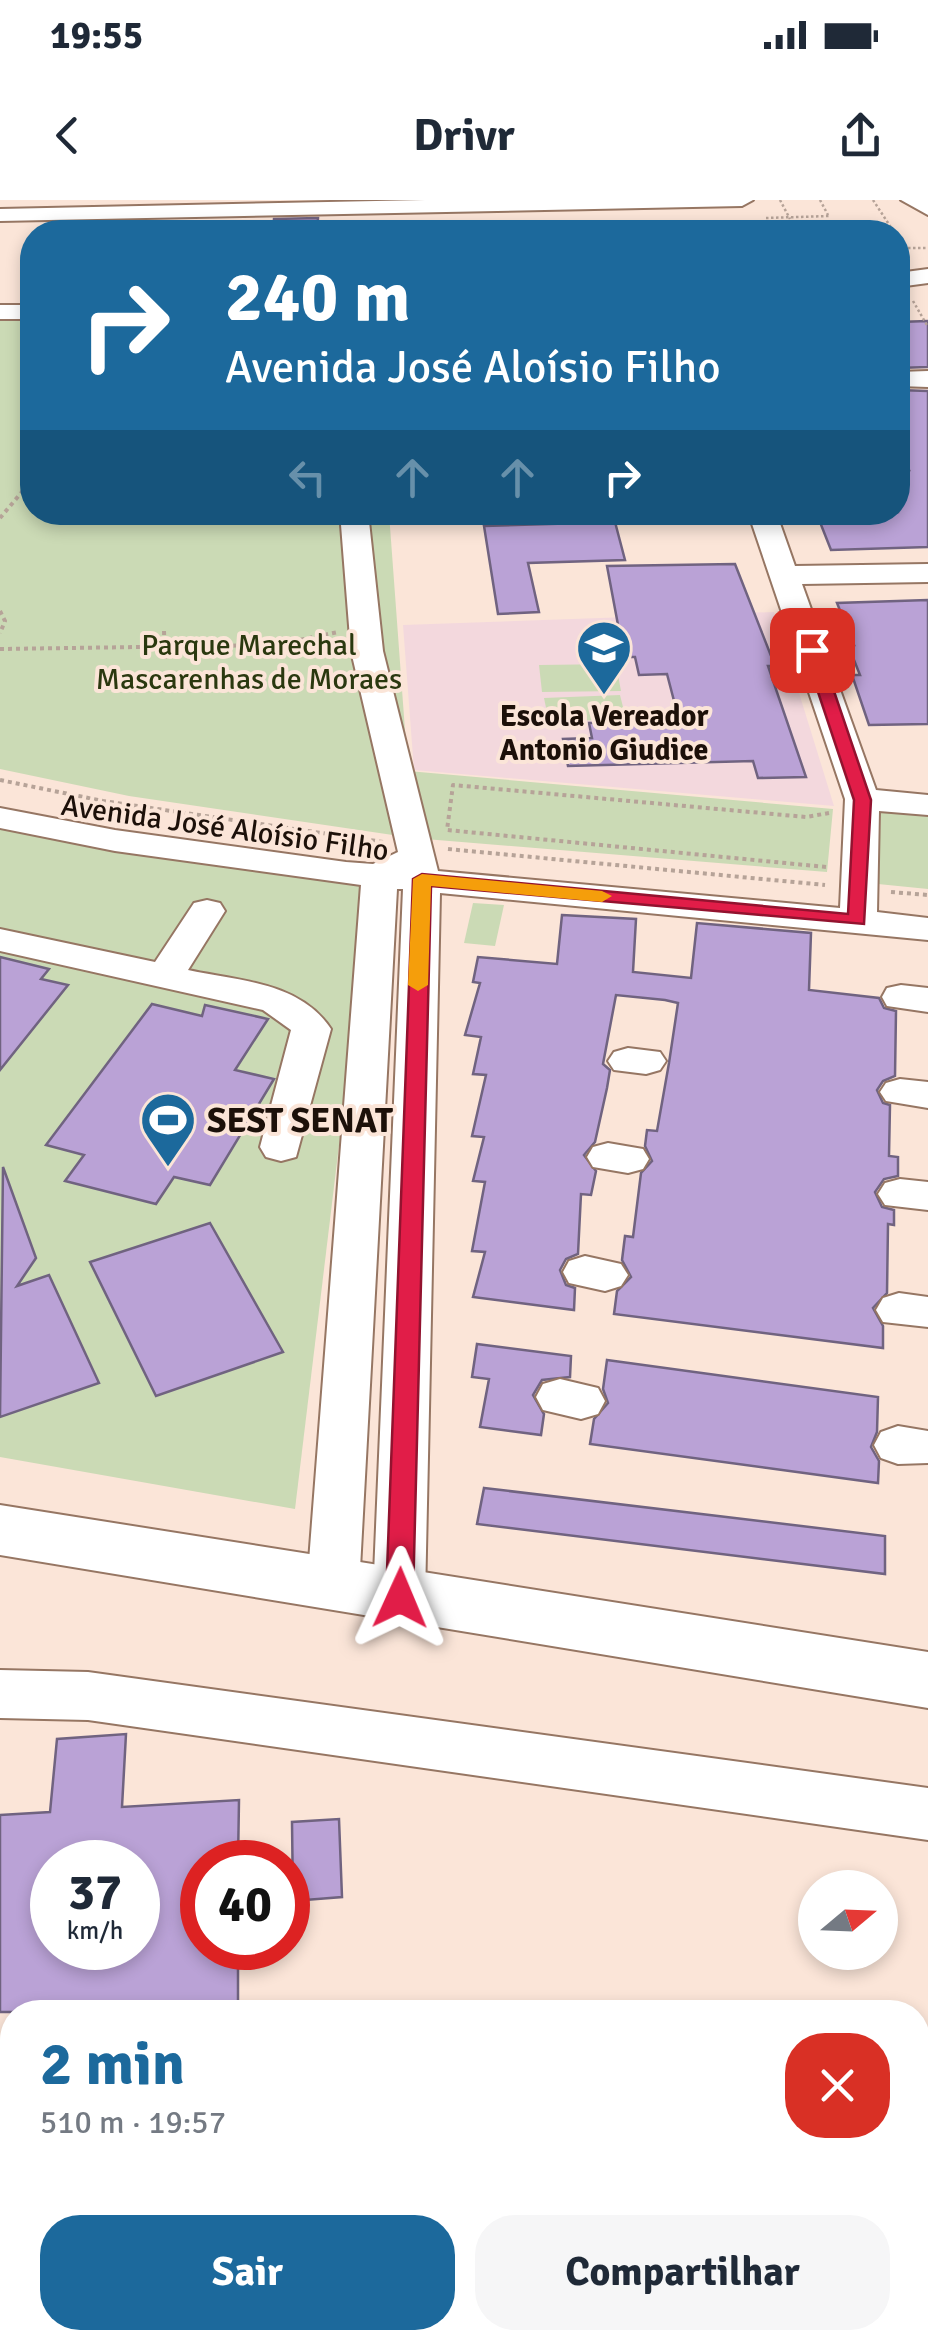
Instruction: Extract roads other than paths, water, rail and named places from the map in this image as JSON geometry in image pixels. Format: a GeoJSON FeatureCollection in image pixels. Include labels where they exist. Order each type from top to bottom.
{"type":"FeatureCollection","features":[{"type":"Feature","properties":{"kind":"main road"},"geometry":{"type":"LineString","coordinates":[[0,1530],[333,1588],[928,1680]]}},
{"type":"Feature","properties":{"kind":"street"},"geometry":{"type":"LineString","coordinates":[[0,215],[208,205],[742,200]]}},
{"type":"Feature","properties":{"kind":"street"},"geometry":{"type":"LineString","coordinates":[[912,200],[928,209]]}},
{"type":"Feature","properties":{"kind":"street"},"geometry":{"type":"LineString","coordinates":[[355,525],[366,639],[407,864],[400,1598]]}},
{"type":"Feature","properties":{"kind":"street"},"geometry":{"type":"LineString","coordinates":[[767,525],[862,804],[853,893]]}},
{"type":"Feature","properties":{"kind":"street"},"geometry":{"type":"LineString","coordinates":[[786,575],[928,573]]}},
{"type":"Feature","properties":{"kind":"street","name":"Avenida José Aloísio Filho"},"geometry":{"type":"LineString","coordinates":[[0,792],[113,816],[407,864]]}},
{"type":"Feature","properties":{"kind":"street"},"geometry":{"type":"LineString","coordinates":[[862,804],[928,805]]}},
{"type":"Feature","properties":{"kind":"street","name":"Avenida José Aloísio Filho"},"geometry":{"type":"LineString","coordinates":[[0,818],[107,841],[240,859],[407,864],[928,898]]}},
{"type":"Feature","properties":{"kind":"street"},"geometry":{"type":"LineString","coordinates":[[166,975],[240,859]]}},
{"type":"Feature","properties":{"kind":"street"},"geometry":{"type":"LineString","coordinates":[[333,1588],[407,864]]}},
{"type":"Feature","properties":{"kind":"street","name":"Avenida José Aloísio Filho"},"geometry":{"type":"LineString","coordinates":[[853,893],[928,928]]}},
{"type":"Feature","properties":{"kind":"street"},"geometry":{"type":"LineString","coordinates":[[0,940],[276,1001],[302,1016],[311,1029],[281,1147]]}},
{"type":"Feature","properties":{"kind":"street"},"geometry":{"type":"LineString","coordinates":[[0,1694],[88,1696],[928,1814]]}},
{"type":"Feature","properties":{"kind":"place","name":"Escola Vereador Antonio Giudice"},"geometry":{"type":"Point","coordinates":[604,697]}},
{"type":"Feature","properties":{"kind":"place","name":"SEST SENAT"},"geometry":{"type":"Point","coordinates":[168,1169]}},
{"type":"Feature","properties":{"kind":"park label","name":"Parque Marechal Mascarenhas de Moraes"},"geometry":{"type":"Point","coordinates":[249,662]}}]}
